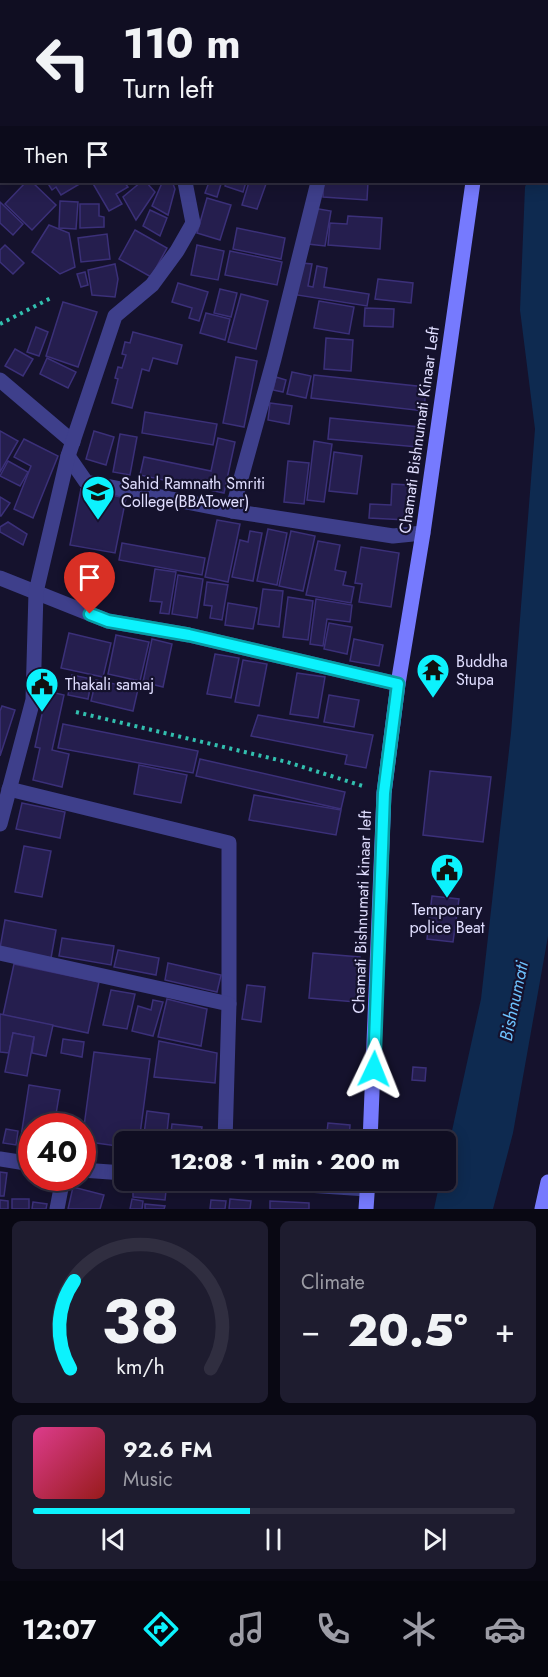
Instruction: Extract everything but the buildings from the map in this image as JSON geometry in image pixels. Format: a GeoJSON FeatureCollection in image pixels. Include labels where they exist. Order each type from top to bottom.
{"type":"FeatureCollection","features":[{"type":"Feature","properties":{"kind":"street"},"geometry":{"type":"LineString","coordinates":[[0,819],[33,700],[36,592],[71,449],[115,316],[152,285],[177,251],[193,223],[185,183]]}},
{"type":"Feature","properties":{"kind":"street"},"geometry":{"type":"LineString","coordinates":[[232,511],[318,183]]}},
{"type":"Feature","properties":{"kind":"street","name":"Chamati Bishnumati Kinaar Left"},"geometry":{"type":"LineString","coordinates":[[398,684],[423,533],[473,183]]}},
{"type":"Feature","properties":{"kind":"street"},"geometry":{"type":"LineString","coordinates":[[0,380],[71,449],[86,482],[232,511],[393,537],[423,533]]}},
{"type":"Feature","properties":{"kind":"street"},"geometry":{"type":"LineString","coordinates":[[0,578],[108,621],[189,635],[398,684]]}},
{"type":"Feature","properties":{"kind":"street","name":"Chamati Bishnumati kinaar left"},"geometry":{"type":"LineString","coordinates":[[370,1131],[384,793],[398,684]]}},
{"type":"Feature","properties":{"kind":"street"},"geometry":{"type":"LineString","coordinates":[[9,789],[229,843],[229,1004],[225,1131]]}},
{"type":"Feature","properties":{"kind":"street"},"geometry":{"type":"LineString","coordinates":[[0,953],[229,1004]]}},
{"type":"Feature","properties":{"kind":"street"},"geometry":{"type":"LineString","coordinates":[[0,1159],[18,1162]]}},
{"type":"Feature","properties":{"kind":"street"},"geometry":{"type":"LineString","coordinates":[[96,1171],[114,1172]]}},
{"type":"Feature","properties":{"kind":"street"},"geometry":{"type":"LineString","coordinates":[[542,1209],[548,1182]]}},
{"type":"Feature","properties":{"kind":"street"},"geometry":{"type":"LineString","coordinates":[[57,1209],[60,1191]]}},
{"type":"Feature","properties":{"kind":"street"},"geometry":{"type":"LineString","coordinates":[[366,1209],[368,1191]]}},
{"type":"Feature","properties":{"kind":"path"},"geometry":{"type":"LineString","coordinates":[[0,324],[51,298]]}},
{"type":"Feature","properties":{"kind":"path"},"geometry":{"type":"LineString","coordinates":[[76,712],[287,762],[384,793]]}},
{"type":"Feature","properties":{"kind":"water","name":"Bishnumati"},"geometry":{"type":"Polygon","coordinates":[[[527,183],[548,183],[548,936],[513,1133],[493,1209],[434,1209],[438,1191],[456,1191],[456,1131],[452,1131],[481,999],[511,733],[535,429],[520,310],[525,187],[527,183]]]}},
{"type":"Feature","properties":{"kind":"place","name":"Sahid Ramnath Smriti College(BBATower)"},"geometry":{"type":"Point","coordinates":[98,521]}},
{"type":"Feature","properties":{"kind":"place","name":"Buddha Stupa"},"geometry":{"type":"Point","coordinates":[433,699]}},
{"type":"Feature","properties":{"kind":"place","name":"Thakali samaj"},"geometry":{"type":"Point","coordinates":[42,713]}},
{"type":"Feature","properties":{"kind":"place","name":"Temporary police Beat"},"geometry":{"type":"Point","coordinates":[447,899]}},
{"type":"Feature","properties":{"kind":"route"},"geometry":{"type":"LineString","coordinates":[[90,614],[108,621],[189,635],[291,661],[398,684],[384,793],[374,1069]]}}]}
